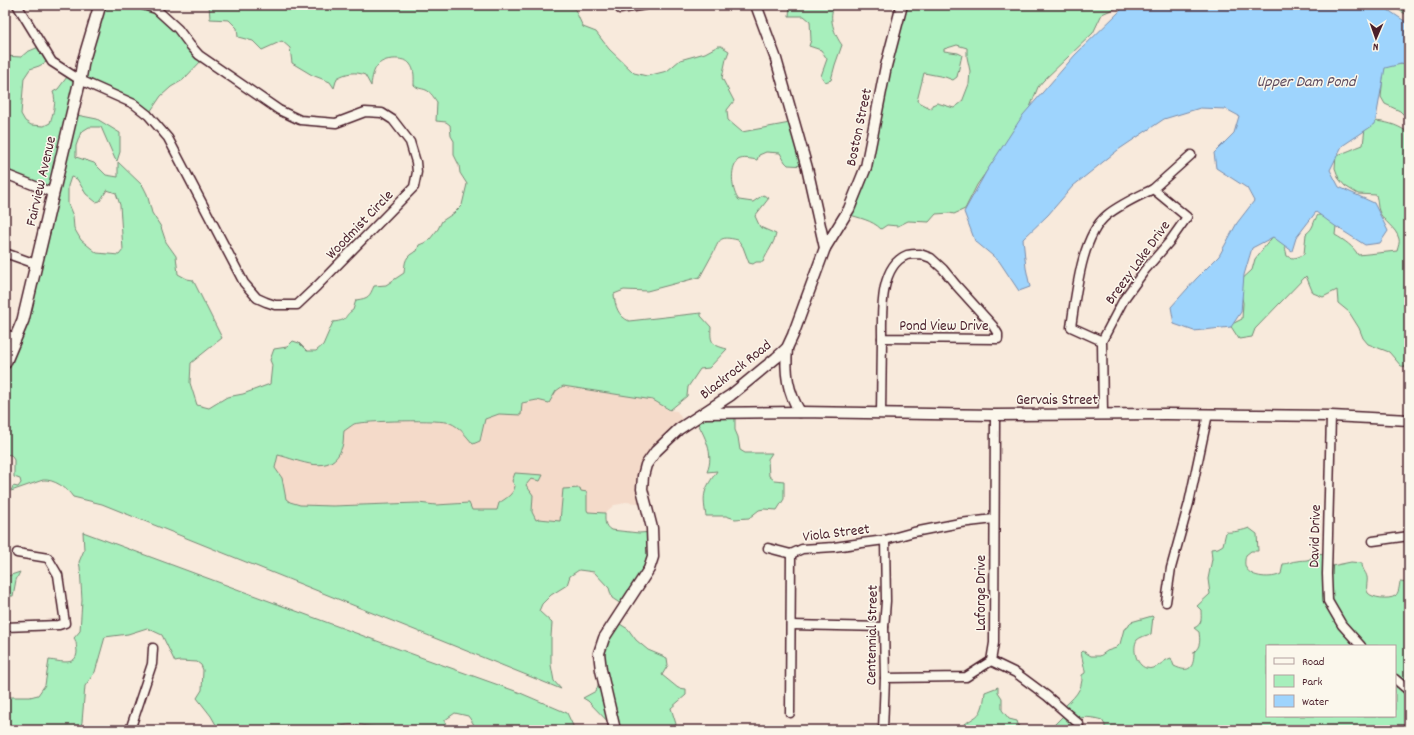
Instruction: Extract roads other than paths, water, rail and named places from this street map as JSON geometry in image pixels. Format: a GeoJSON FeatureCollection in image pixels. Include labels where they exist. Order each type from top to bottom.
{"type":"FeatureCollection","features":[{"type":"Feature","properties":{"kind":"main road","name":"Fairview Avenue"},"geometry":{"type":"LineString","coordinates":[[5,363],[23,320],[83,62],[100,5]]}},
{"type":"Feature","properties":{"kind":"street"},"geometry":{"type":"LineString","coordinates":[[17,5],[52,62],[80,80]]}},
{"type":"Feature","properties":{"kind":"street","name":"Woodmist Circle"},"geometry":{"type":"LineString","coordinates":[[80,80],[134,104],[148,115],[161,129],[168,138],[244,283],[256,298],[266,302],[297,305],[323,281],[414,187],[417,172],[416,162],[410,142],[393,120],[382,113],[365,112],[336,123],[300,120],[273,106],[199,55],[178,28],[156,9],[143,5]]}},
{"type":"Feature","properties":{"kind":"street"},"geometry":{"type":"LineString","coordinates":[[620,9],[646,5]]}},
{"type":"Feature","properties":{"kind":"street"},"geometry":{"type":"LineString","coordinates":[[756,5],[776,59],[808,168],[825,248]]}},
{"type":"Feature","properties":{"kind":"street","name":"Boston Street"},"geometry":{"type":"LineString","coordinates":[[825,248],[849,209],[866,168],[886,66],[902,5]]}},
{"type":"Feature","properties":{"kind":"street"},"geometry":{"type":"LineString","coordinates":[[1102,341],[1071,327],[1076,292],[1084,255],[1095,229],[1106,216],[1125,203],[1153,189],[1191,155]]}},
{"type":"Feature","properties":{"kind":"street"},"geometry":{"type":"LineString","coordinates":[[5,174],[53,193]]}},
{"type":"Feature","properties":{"kind":"street","name":"Breezy Lake Drive"},"geometry":{"type":"LineString","coordinates":[[1103,414],[1102,341],[1124,299],[1145,270],[1187,218],[1153,189]]}},
{"type":"Feature","properties":{"kind":"street","name":"Blackrock Road"},"geometry":{"type":"LineString","coordinates":[[615,730],[601,670],[599,653],[604,638],[649,570],[653,557],[652,528],[642,489],[646,464],[656,451],[679,429],[731,395],[787,348],[794,335],[825,248]]}},
{"type":"Feature","properties":{"kind":"street"},"geometry":{"type":"LineString","coordinates":[[5,253],[36,264]]}},
{"type":"Feature","properties":{"kind":"street","name":"Pond View Drive"},"geometry":{"type":"LineString","coordinates":[[881,413],[882,309],[885,286],[891,270],[899,260],[908,255],[920,254],[931,258],[943,269],[993,326],[998,334],[998,339],[882,338]]}},
{"type":"Feature","properties":{"kind":"street"},"geometry":{"type":"LineString","coordinates":[[5,334],[16,338]]}},
{"type":"Feature","properties":{"kind":"street"},"geometry":{"type":"LineString","coordinates":[[787,348],[786,363],[788,388],[793,401],[800,412]]}},
{"type":"Feature","properties":{"kind":"street","name":"Gervais Street"},"geometry":{"type":"LineString","coordinates":[[704,412],[995,415],[1208,414],[1331,416],[1409,420]]}},
{"type":"Feature","properties":{"kind":"street"},"geometry":{"type":"LineString","coordinates":[[1166,602],[1171,568],[1189,503],[1208,414]]}},
{"type":"Feature","properties":{"kind":"street","name":"Laforge Drive"},"geometry":{"type":"LineString","coordinates":[[991,661],[994,643],[995,415]]}},
{"type":"Feature","properties":{"kind":"street","name":"David Drive"},"geometry":{"type":"LineString","coordinates":[[1331,416],[1327,574],[1328,601],[1342,625],[1360,645]]}},
{"type":"Feature","properties":{"kind":"street","name":"Viola Street"},"geometry":{"type":"LineString","coordinates":[[790,713],[791,554],[802,549],[834,547],[885,540],[914,532],[960,523],[994,519]]}},
{"type":"Feature","properties":{"kind":"street"},"geometry":{"type":"LineString","coordinates":[[1373,541],[1409,536]]}},
{"type":"Feature","properties":{"kind":"street","name":"Centennial Street"},"geometry":{"type":"LineString","coordinates":[[883,730],[885,678],[884,627],[886,601],[885,540]]}},
{"type":"Feature","properties":{"kind":"street"},"geometry":{"type":"LineString","coordinates":[[768,548],[791,554]]}},
{"type":"Feature","properties":{"kind":"street"},"geometry":{"type":"LineString","coordinates":[[5,627],[59,625],[65,623],[58,575],[48,558],[17,553]]}},
{"type":"Feature","properties":{"kind":"street"},"geometry":{"type":"LineString","coordinates":[[791,626],[884,627]]}},
{"type":"Feature","properties":{"kind":"street"},"geometry":{"type":"LineString","coordinates":[[130,730],[152,664],[154,648]]}},
{"type":"Feature","properties":{"kind":"street"},"geometry":{"type":"LineString","coordinates":[[885,678],[966,677],[991,661],[1016,673],[1047,696],[1079,724]]}},
{"type":"Feature","properties":{"kind":"street"},"geometry":{"type":"LineString","coordinates":[[1396,680],[1409,691]]}},
{"type":"Feature","properties":{"kind":"water","name":"Upper Dam Pond"},"geometry":{"type":"Polygon","coordinates":[[[1125,5],[1385,5],[1388,10],[1409,24],[1409,66],[1401,64],[1385,68],[1375,124],[1342,146],[1330,170],[1339,187],[1374,203],[1388,231],[1380,243],[1365,245],[1316,212],[1296,238],[1292,251],[1273,237],[1252,248],[1244,275],[1241,312],[1231,327],[1194,331],[1174,324],[1171,307],[1219,256],[1237,223],[1254,201],[1247,188],[1216,168],[1214,153],[1234,133],[1239,116],[1226,109],[1200,108],[1164,119],[1118,150],[1073,186],[1048,215],[1023,239],[1026,268],[1030,287],[1019,291],[999,261],[975,241],[964,212],[986,172],[1023,115],[1075,55],[1125,5]]]}}]}
